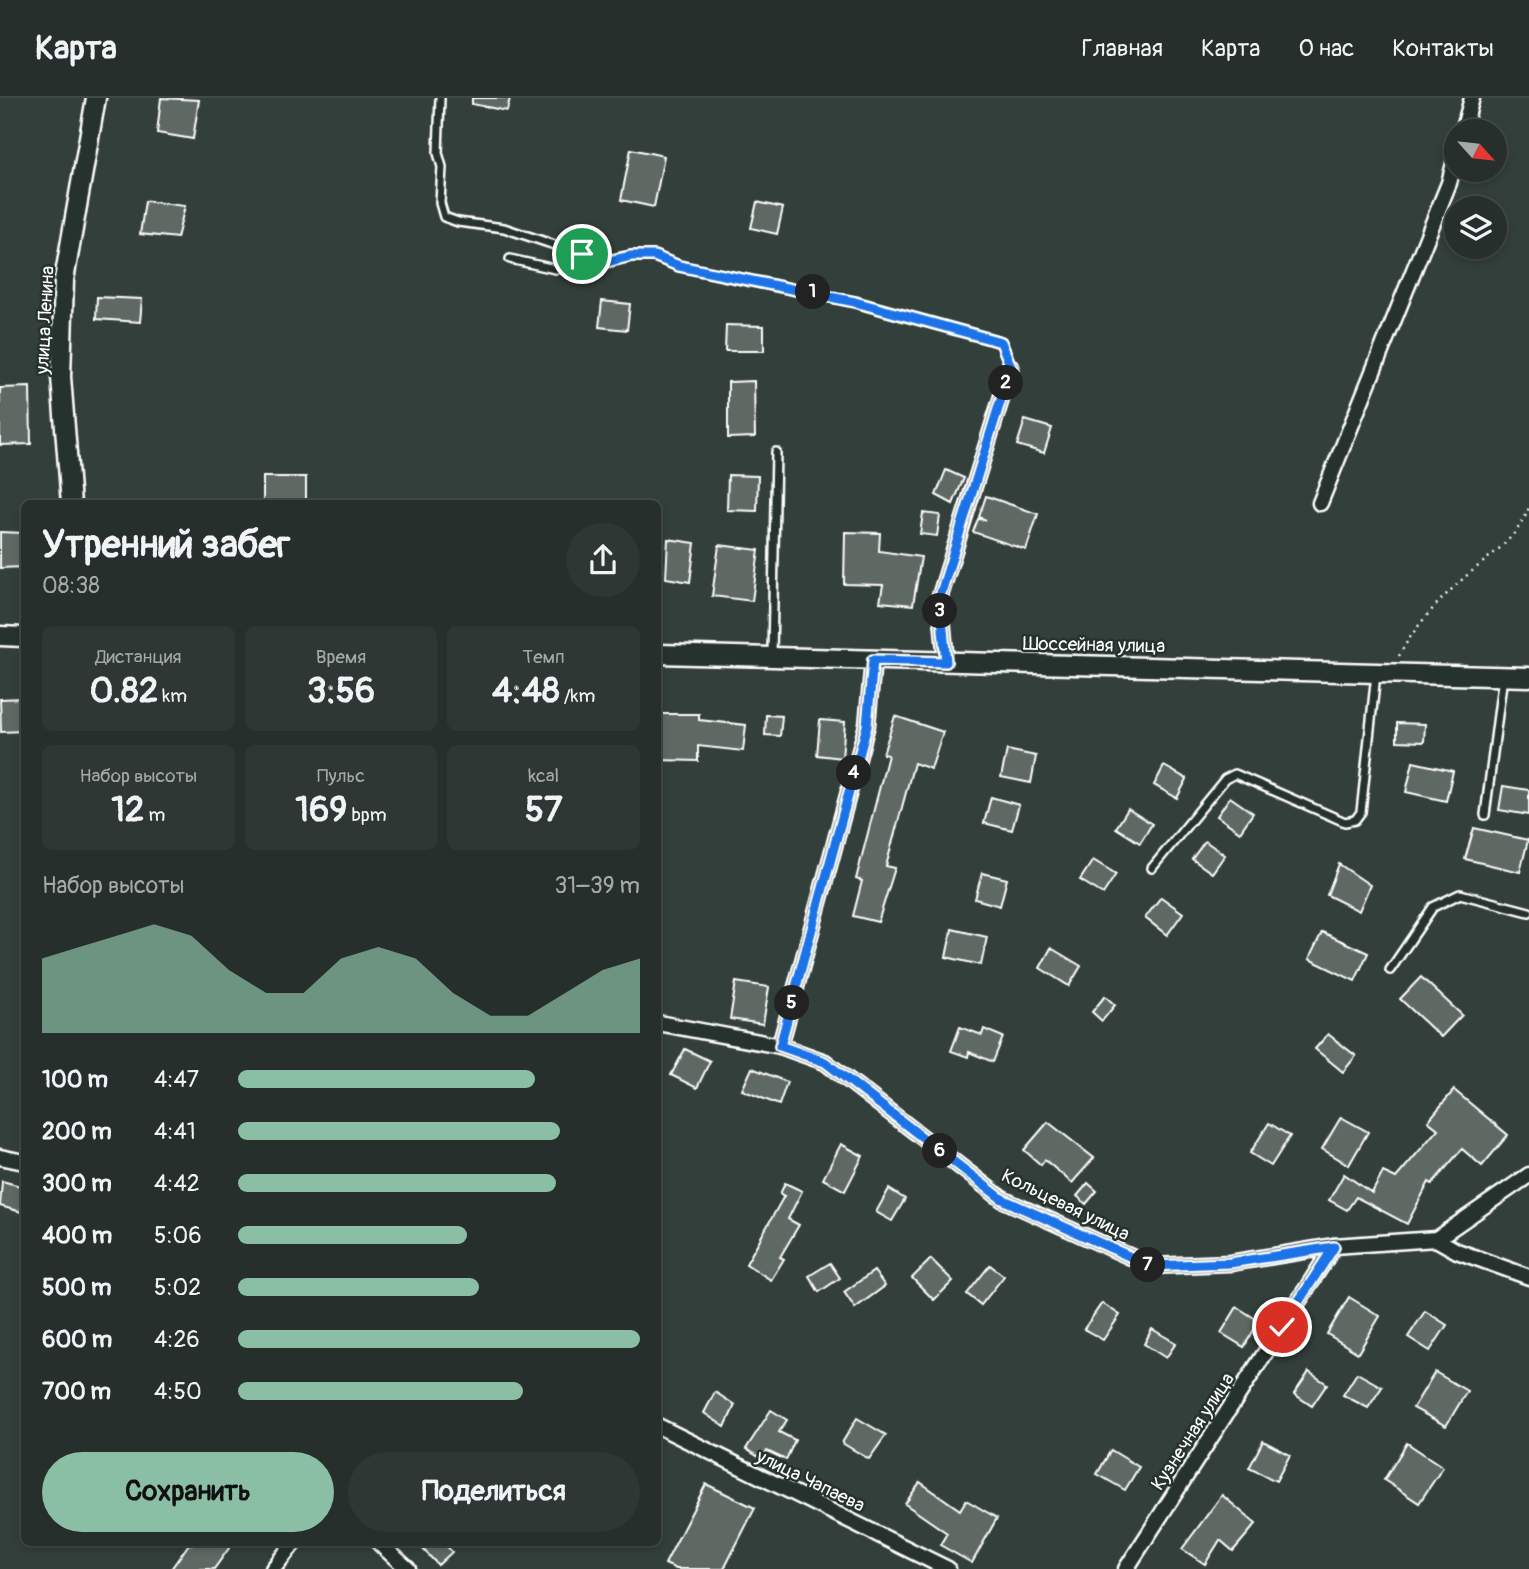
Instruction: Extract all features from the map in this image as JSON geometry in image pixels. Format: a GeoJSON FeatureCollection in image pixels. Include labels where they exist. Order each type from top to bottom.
{"type":"FeatureCollection","features":[{"type":"Feature","properties":{"kind":"street","name":"улица Ленина"},"geometry":{"type":"LineString","coordinates":[[71,500],[61,377],[64,280],[96,98]]}},
{"type":"Feature","properties":{"kind":"street"},"geometry":{"type":"LineString","coordinates":[[1466,119],[1472,98]]}},
{"type":"Feature","properties":{"kind":"street"},"geometry":{"type":"LineString","coordinates":[[1320,503],[1449,182]]}},
{"type":"Feature","properties":{"kind":"street"},"geometry":{"type":"LineString","coordinates":[[946,662],[940,596],[1011,367]]}},
{"type":"Feature","properties":{"kind":"street"},"geometry":{"type":"LineString","coordinates":[[0,636],[21,637]]}},
{"type":"Feature","properties":{"kind":"street","name":"Шоссейная улица"},"geometry":{"type":"LineString","coordinates":[[661,654],[1529,677]]}},
{"type":"Feature","properties":{"kind":"street"},"geometry":{"type":"LineString","coordinates":[[780,1046],[867,726],[873,660]]}},
{"type":"Feature","properties":{"kind":"street","name":"Кольцевая улица"},"geometry":{"type":"LineString","coordinates":[[661,1024],[780,1046],[825,1062],[1002,1199],[1151,1266],[1230,1263],[1334,1247]]}},
{"type":"Feature","properties":{"kind":"street"},"geometry":{"type":"LineString","coordinates":[[0,1157],[21,1161]]}},
{"type":"Feature","properties":{"kind":"street"},"geometry":{"type":"LineString","coordinates":[[1334,1247],[1436,1239],[1529,1175]]}},
{"type":"Feature","properties":{"kind":"street"},"geometry":{"type":"LineString","coordinates":[[1436,1239],[1457,1251],[1529,1277]]}},
{"type":"Feature","properties":{"kind":"street","name":"Кузнечная улица"},"geometry":{"type":"LineString","coordinates":[[1126,1569],[1334,1247]]}},
{"type":"Feature","properties":{"kind":"street","name":"улица Чапаева"},"geometry":{"type":"LineString","coordinates":[[661,1427],[948,1569]]}},
{"type":"Feature","properties":{"kind":"street"},"geometry":{"type":"LineString","coordinates":[[273,1569],[291,1546]]}},
{"type":"Feature","properties":{"kind":"street"},"geometry":{"type":"LineString","coordinates":[[382,1546],[408,1569]]}},
{"type":"Feature","properties":{"kind":"lane"},"geometry":{"type":"LineString","coordinates":[[440,98],[438,153],[442,167],[440,203],[444,216],[458,222],[504,228],[606,262]]}},
{"type":"Feature","properties":{"kind":"lane"},"geometry":{"type":"LineString","coordinates":[[510,259],[555,269],[631,256],[654,256],[679,266],[855,302],[1001,342],[1011,367]]}},
{"type":"Feature","properties":{"kind":"lane"},"geometry":{"type":"LineString","coordinates":[[772,657],[776,452]]}},
{"type":"Feature","properties":{"kind":"lane"},"geometry":{"type":"LineString","coordinates":[[1152,868],[1225,779],[1235,774],[1345,822],[1355,820],[1361,813],[1384,672]]}},
{"type":"Feature","properties":{"kind":"lane"},"geometry":{"type":"LineString","coordinates":[[1485,815],[1503,676]]}},
{"type":"Feature","properties":{"kind":"lane"},"geometry":{"type":"LineString","coordinates":[[1390,970],[1433,907],[1460,894],[1529,912]]}},
{"type":"Feature","properties":{"kind":"path"},"geometry":{"type":"LineString","coordinates":[[1384,672],[1409,636],[1462,580],[1500,549],[1525,518],[1529,507]]}},
{"type":"Feature","properties":{"kind":"building"},"geometry":{"type":"Polygon","coordinates":[[[161,98],[199,100],[193,139],[157,133],[161,98]]]}},
{"type":"Feature","properties":{"kind":"building"},"geometry":{"type":"Polygon","coordinates":[[[472,98],[510,98],[507,111],[472,104],[472,98]]]}},
{"type":"Feature","properties":{"kind":"building"},"geometry":{"type":"Polygon","coordinates":[[[631,149],[664,156],[654,207],[621,200],[631,149]]]}},
{"type":"Feature","properties":{"kind":"building"},"geometry":{"type":"Polygon","coordinates":[[[145,201],[185,206],[177,238],[140,234],[145,201]]]}},
{"type":"Feature","properties":{"kind":"building"},"geometry":{"type":"Polygon","coordinates":[[[757,202],[783,208],[777,234],[751,228],[757,202]]]}},
{"type":"Feature","properties":{"kind":"building"},"geometry":{"type":"Polygon","coordinates":[[[97,297],[142,299],[140,322],[96,319],[97,297]]]}},
{"type":"Feature","properties":{"kind":"building"},"geometry":{"type":"Polygon","coordinates":[[[602,301],[630,304],[627,330],[599,327],[602,301]]]}},
{"type":"Feature","properties":{"kind":"building"},"geometry":{"type":"Polygon","coordinates":[[[726,325],[764,326],[764,351],[725,351],[726,325]]]}},
{"type":"Feature","properties":{"kind":"building"},"geometry":{"type":"Polygon","coordinates":[[[754,381],[755,437],[728,438],[728,382],[754,381]]]}},
{"type":"Feature","properties":{"kind":"building"},"geometry":{"type":"Polygon","coordinates":[[[30,387],[31,444],[0,445],[0,388],[30,387]]]}},
{"type":"Feature","properties":{"kind":"building"},"geometry":{"type":"Polygon","coordinates":[[[1025,420],[1052,428],[1044,453],[1017,445],[1025,420]]]}},
{"type":"Feature","properties":{"kind":"building"},"geometry":{"type":"Polygon","coordinates":[[[946,470],[964,478],[953,504],[936,495],[946,470]]]}},
{"type":"Feature","properties":{"kind":"building"},"geometry":{"type":"Polygon","coordinates":[[[728,475],[758,476],[757,511],[727,510],[728,475]]]}},
{"type":"Feature","properties":{"kind":"building"},"geometry":{"type":"Polygon","coordinates":[[[263,477],[306,477],[306,500],[263,500],[263,477]]]}},
{"type":"Feature","properties":{"kind":"building"},"geometry":{"type":"Polygon","coordinates":[[[986,496],[1038,514],[1026,550],[973,532],[978,519],[986,520],[979,517],[986,496]]]}},
{"type":"Feature","properties":{"kind":"building"},"geometry":{"type":"Polygon","coordinates":[[[923,513],[940,515],[937,536],[920,534],[923,513]]]}},
{"type":"Feature","properties":{"kind":"building"},"geometry":{"type":"Polygon","coordinates":[[[0,532],[21,533],[21,567],[0,568],[0,532]]]}},
{"type":"Feature","properties":{"kind":"building"},"geometry":{"type":"Polygon","coordinates":[[[845,532],[880,533],[879,551],[921,557],[913,605],[880,602],[883,585],[844,584],[845,532]]]}},
{"type":"Feature","properties":{"kind":"building"},"geometry":{"type":"Polygon","coordinates":[[[668,539],[695,543],[690,582],[666,578],[668,539]]]}},
{"type":"Feature","properties":{"kind":"building"},"geometry":{"type":"Polygon","coordinates":[[[719,545],[759,550],[752,601],[712,596],[719,545]]]}},
{"type":"Feature","properties":{"kind":"building"},"geometry":{"type":"Polygon","coordinates":[[[21,698],[21,731],[1,732],[0,699],[21,698]]]}},
{"type":"Feature","properties":{"kind":"building"},"geometry":{"type":"Polygon","coordinates":[[[661,714],[699,714],[699,720],[746,725],[743,751],[698,746],[698,761],[661,760],[661,714]]]}},
{"type":"Feature","properties":{"kind":"building"},"geometry":{"type":"Polygon","coordinates":[[[766,715],[782,716],[780,736],[765,735],[766,715]]]}},
{"type":"Feature","properties":{"kind":"building"},"geometry":{"type":"Polygon","coordinates":[[[895,716],[943,732],[931,769],[914,763],[886,866],[895,868],[878,922],[853,916],[862,881],[856,879],[888,755],[883,754],[895,716]]]}},
{"type":"Feature","properties":{"kind":"building"},"geometry":{"type":"Polygon","coordinates":[[[820,720],[845,722],[842,758],[817,755],[820,720]]]}},
{"type":"Feature","properties":{"kind":"building"},"geometry":{"type":"Polygon","coordinates":[[[1397,723],[1425,724],[1424,742],[1397,741],[1397,723]]]}},
{"type":"Feature","properties":{"kind":"building"},"geometry":{"type":"Polygon","coordinates":[[[1007,750],[1036,756],[1031,783],[1001,777],[1007,750]]]}},
{"type":"Feature","properties":{"kind":"building"},"geometry":{"type":"Polygon","coordinates":[[[1413,762],[1453,771],[1446,801],[1406,792],[1413,762]]]}},
{"type":"Feature","properties":{"kind":"building"},"geometry":{"type":"Polygon","coordinates":[[[1164,766],[1187,779],[1177,798],[1154,785],[1164,766]]]}},
{"type":"Feature","properties":{"kind":"building"},"geometry":{"type":"Polygon","coordinates":[[[1503,786],[1529,790],[1529,815],[1499,810],[1503,786]]]}},
{"type":"Feature","properties":{"kind":"building"},"geometry":{"type":"Polygon","coordinates":[[[991,797],[1019,805],[1012,830],[984,823],[991,797]]]}},
{"type":"Feature","properties":{"kind":"building"},"geometry":{"type":"Polygon","coordinates":[[[1230,797],[1253,813],[1240,832],[1217,816],[1230,797]]]}},
{"type":"Feature","properties":{"kind":"building"},"geometry":{"type":"Polygon","coordinates":[[[1128,809],[1152,824],[1140,843],[1116,828],[1128,809]]]}},
{"type":"Feature","properties":{"kind":"building"},"geometry":{"type":"Polygon","coordinates":[[[1474,828],[1528,840],[1520,872],[1465,859],[1474,828]]]}},
{"type":"Feature","properties":{"kind":"building"},"geometry":{"type":"Polygon","coordinates":[[[1205,841],[1225,855],[1212,873],[1192,859],[1205,841]]]}},
{"type":"Feature","properties":{"kind":"building"},"geometry":{"type":"Polygon","coordinates":[[[1093,860],[1116,874],[1103,894],[1080,880],[1093,860]]]}},
{"type":"Feature","properties":{"kind":"building"},"geometry":{"type":"Polygon","coordinates":[[[1339,864],[1370,885],[1359,911],[1327,895],[1339,864]]]}},
{"type":"Feature","properties":{"kind":"building"},"geometry":{"type":"Polygon","coordinates":[[[982,873],[1007,879],[1000,906],[975,899],[982,873]]]}},
{"type":"Feature","properties":{"kind":"building"},"geometry":{"type":"Polygon","coordinates":[[[1161,897],[1183,913],[1167,935],[1145,918],[1161,897]]]}},
{"type":"Feature","properties":{"kind":"building"},"geometry":{"type":"Polygon","coordinates":[[[952,929],[987,937],[981,965],[946,957],[952,929]]]}},
{"type":"Feature","properties":{"kind":"building"},"geometry":{"type":"Polygon","coordinates":[[[1322,932],[1368,953],[1355,981],[1309,959],[1322,932]]]}},
{"type":"Feature","properties":{"kind":"building"},"geometry":{"type":"Polygon","coordinates":[[[1051,948],[1081,966],[1069,986],[1040,968],[1051,948]]]}},
{"type":"Feature","properties":{"kind":"building"},"geometry":{"type":"Polygon","coordinates":[[[1421,977],[1462,1015],[1441,1037],[1400,999],[1421,977]]]}},
{"type":"Feature","properties":{"kind":"building"},"geometry":{"type":"Polygon","coordinates":[[[736,982],[769,987],[763,1024],[730,1019],[736,982]]]}},
{"type":"Feature","properties":{"kind":"building"},"geometry":{"type":"Polygon","coordinates":[[[1105,996],[1115,1005],[1102,1021],[1092,1012],[1105,996]]]}},
{"type":"Feature","properties":{"kind":"building"},"geometry":{"type":"Polygon","coordinates":[[[960,1027],[982,1035],[984,1029],[1003,1037],[993,1062],[969,1052],[968,1057],[951,1051],[960,1027]]]}},
{"type":"Feature","properties":{"kind":"building"},"geometry":{"type":"Polygon","coordinates":[[[1328,1034],[1356,1056],[1343,1072],[1315,1049],[1328,1034]]]}},
{"type":"Feature","properties":{"kind":"building"},"geometry":{"type":"Polygon","coordinates":[[[685,1049],[710,1061],[697,1088],[671,1075],[685,1049]]]}},
{"type":"Feature","properties":{"kind":"building"},"geometry":{"type":"Polygon","coordinates":[[[752,1068],[787,1082],[779,1105],[742,1090],[752,1068]]]}},
{"type":"Feature","properties":{"kind":"building"},"geometry":{"type":"Polygon","coordinates":[[[1454,1090],[1508,1135],[1482,1166],[1462,1149],[1432,1184],[1429,1182],[1407,1224],[1356,1197],[1347,1210],[1329,1200],[1344,1174],[1372,1193],[1383,1172],[1396,1178],[1438,1129],[1428,1121],[1454,1090]]]}},
{"type":"Feature","properties":{"kind":"building"},"geometry":{"type":"Polygon","coordinates":[[[1341,1117],[1368,1132],[1349,1165],[1322,1149],[1341,1117]]]}},
{"type":"Feature","properties":{"kind":"building"},"geometry":{"type":"Polygon","coordinates":[[[1048,1122],[1094,1158],[1072,1183],[1045,1160],[1041,1165],[1024,1150],[1048,1122]]]}},
{"type":"Feature","properties":{"kind":"building"},"geometry":{"type":"Polygon","coordinates":[[[1269,1123],[1290,1136],[1271,1166],[1250,1153],[1269,1123]]]}},
{"type":"Feature","properties":{"kind":"building"},"geometry":{"type":"Polygon","coordinates":[[[841,1144],[863,1156],[845,1191],[823,1179],[841,1144]]]}},
{"type":"Feature","properties":{"kind":"building"},"geometry":{"type":"Polygon","coordinates":[[[2,1181],[21,1186],[21,1212],[0,1206],[2,1181]]]}},
{"type":"Feature","properties":{"kind":"building"},"geometry":{"type":"Polygon","coordinates":[[[785,1183],[802,1191],[788,1219],[799,1225],[780,1257],[784,1259],[771,1280],[746,1264],[784,1196],[780,1194],[785,1183]]]}},
{"type":"Feature","properties":{"kind":"building"},"geometry":{"type":"Polygon","coordinates":[[[1088,1183],[1097,1191],[1086,1204],[1077,1196],[1088,1183]]]}},
{"type":"Feature","properties":{"kind":"building"},"geometry":{"type":"Polygon","coordinates":[[[889,1189],[905,1199],[892,1221],[876,1212],[889,1189]]]}},
{"type":"Feature","properties":{"kind":"building"},"geometry":{"type":"Polygon","coordinates":[[[931,1259],[953,1281],[934,1300],[912,1278],[931,1259]]]}},
{"type":"Feature","properties":{"kind":"building"},"geometry":{"type":"Polygon","coordinates":[[[830,1263],[840,1278],[819,1292],[809,1276],[830,1263]]]}},
{"type":"Feature","properties":{"kind":"building"},"geometry":{"type":"Polygon","coordinates":[[[990,1265],[1004,1276],[981,1305],[967,1294],[990,1265]]]}},
{"type":"Feature","properties":{"kind":"building"},"geometry":{"type":"Polygon","coordinates":[[[874,1271],[885,1286],[855,1308],[844,1292],[874,1271]]]}},
{"type":"Feature","properties":{"kind":"building"},"geometry":{"type":"Polygon","coordinates":[[[1349,1297],[1380,1316],[1358,1353],[1327,1334],[1349,1297]]]}},
{"type":"Feature","properties":{"kind":"building"},"geometry":{"type":"Polygon","coordinates":[[[1102,1303],[1120,1315],[1103,1340],[1084,1329],[1102,1303]]]}},
{"type":"Feature","properties":{"kind":"building"},"geometry":{"type":"Polygon","coordinates":[[[1237,1307],[1259,1321],[1244,1347],[1221,1333],[1237,1307]]]}},
{"type":"Feature","properties":{"kind":"building"},"geometry":{"type":"Polygon","coordinates":[[[1425,1311],[1447,1325],[1430,1351],[1408,1337],[1425,1311]]]}},
{"type":"Feature","properties":{"kind":"building"},"geometry":{"type":"Polygon","coordinates":[[[1152,1329],[1176,1343],[1166,1358],[1144,1344],[1152,1329]]]}},
{"type":"Feature","properties":{"kind":"building"},"geometry":{"type":"Polygon","coordinates":[[[1309,1372],[1327,1384],[1312,1406],[1294,1394],[1309,1372]]]}},
{"type":"Feature","properties":{"kind":"building"},"geometry":{"type":"Polygon","coordinates":[[[1435,1372],[1467,1391],[1446,1426],[1413,1408],[1435,1372]]]}},
{"type":"Feature","properties":{"kind":"building"},"geometry":{"type":"Polygon","coordinates":[[[1357,1373],[1382,1387],[1368,1408],[1343,1395],[1357,1373]]]}},
{"type":"Feature","properties":{"kind":"building"},"geometry":{"type":"Polygon","coordinates":[[[715,1392],[735,1405],[725,1427],[704,1413],[715,1392]]]}},
{"type":"Feature","properties":{"kind":"building"},"geometry":{"type":"Polygon","coordinates":[[[771,1410],[787,1420],[779,1432],[795,1440],[786,1460],[767,1451],[762,1459],[746,1449],[771,1410]]]}},
{"type":"Feature","properties":{"kind":"building"},"geometry":{"type":"Polygon","coordinates":[[[857,1418],[886,1435],[869,1459],[842,1443],[857,1418]]]}},
{"type":"Feature","properties":{"kind":"building"},"geometry":{"type":"Polygon","coordinates":[[[1263,1441],[1290,1455],[1276,1481],[1249,1468],[1263,1441]]]}},
{"type":"Feature","properties":{"kind":"building"},"geometry":{"type":"Polygon","coordinates":[[[1407,1443],[1443,1467],[1419,1503],[1384,1480],[1407,1443]]]}},
{"type":"Feature","properties":{"kind":"building"},"geometry":{"type":"Polygon","coordinates":[[[1111,1450],[1139,1467],[1125,1490],[1097,1474],[1111,1450]]]}},
{"type":"Feature","properties":{"kind":"building"},"geometry":{"type":"Polygon","coordinates":[[[920,1482],[960,1510],[966,1500],[997,1518],[972,1563],[940,1545],[947,1533],[905,1504],[920,1482]]]}},
{"type":"Feature","properties":{"kind":"building"},"geometry":{"type":"Polygon","coordinates":[[[706,1484],[755,1508],[724,1569],[676,1569],[665,1564],[706,1484]]]}},
{"type":"Feature","properties":{"kind":"building"},"geometry":{"type":"Polygon","coordinates":[[[1222,1495],[1256,1524],[1233,1551],[1220,1540],[1205,1564],[1182,1549],[1222,1495]]]}},
{"type":"Feature","properties":{"kind":"building"},"geometry":{"type":"Polygon","coordinates":[[[188,1546],[231,1546],[214,1569],[171,1569],[188,1546]]]}},
{"type":"Feature","properties":{"kind":"building"},"geometry":{"type":"Polygon","coordinates":[[[420,1546],[447,1546],[452,1552],[438,1565],[420,1546]]]}},
{"type":"Feature","properties":{"kind":"route"},"geometry":{"type":"LineString","coordinates":[[582,254],[606,262],[631,256],[654,256],[679,266],[706,269],[855,302],[1001,342],[1011,367],[940,596],[940,628],[946,662],[873,660],[867,726],[780,1046],[825,1062],[1002,1199],[1151,1266],[1230,1263],[1334,1247],[1282,1327]]}}]}
